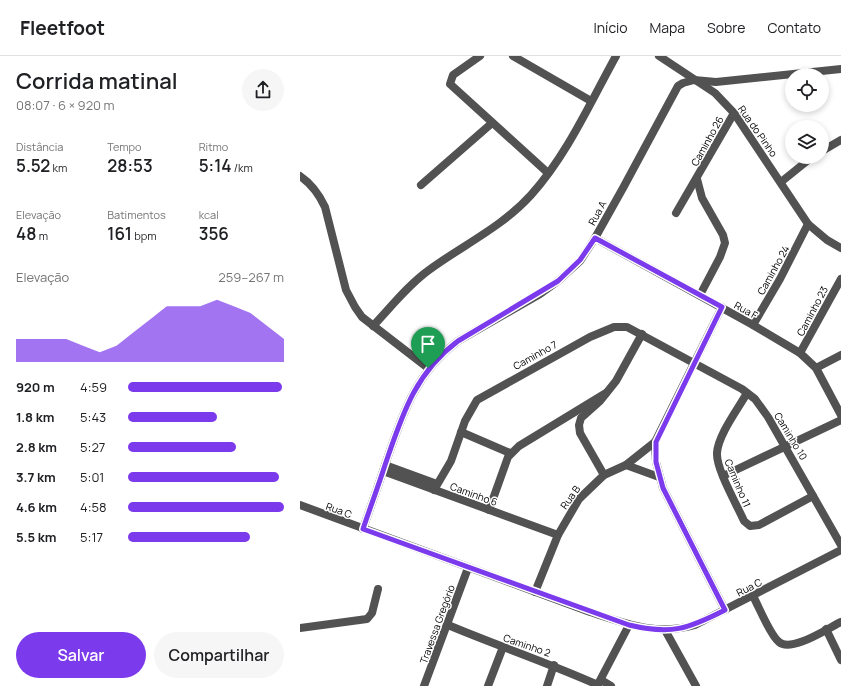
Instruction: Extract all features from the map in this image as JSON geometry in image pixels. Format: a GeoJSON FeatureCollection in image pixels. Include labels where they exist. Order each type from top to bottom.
{"type":"FeatureCollection","features":[{"type":"Feature","properties":{"kind":"street"},"geometry":{"type":"LineString","coordinates":[[480,56],[453,74],[450,84],[548,173]]}},
{"type":"Feature","properties":{"kind":"street"},"geometry":{"type":"LineString","coordinates":[[513,56],[591,101]]}},
{"type":"Feature","properties":{"kind":"street"},"geometry":{"type":"LineString","coordinates":[[373,326],[427,271],[490,230],[515,210],[530,195],[548,173],[616,56]]}},
{"type":"Feature","properties":{"kind":"street","name":"Rua do Pinho"},"geometry":{"type":"LineString","coordinates":[[659,56],[678,67],[694,80],[715,93],[734,113],[808,224],[827,240],[841,248]]}},
{"type":"Feature","properties":{"kind":"street"},"geometry":{"type":"LineString","coordinates":[[694,80],[721,81],[841,69]]}},
{"type":"Feature","properties":{"kind":"street","name":"Rua A"},"geometry":{"type":"LineString","coordinates":[[363,529],[406,407],[420,379],[428,368],[446,350],[458,341],[558,281],[580,260],[595,238],[653,135],[674,92],[683,83],[694,80]]}},
{"type":"Feature","properties":{"kind":"street","name":"Caminho 26"},"geometry":{"type":"LineString","coordinates":[[676,213],[734,113]]}},
{"type":"Feature","properties":{"kind":"street"},"geometry":{"type":"LineString","coordinates":[[422,185],[492,123]]}},
{"type":"Feature","properties":{"kind":"street"},"geometry":{"type":"LineString","coordinates":[[829,147],[841,140]]}},
{"type":"Feature","properties":{"kind":"street"},"geometry":{"type":"LineString","coordinates":[[781,182],[803,164]]}},
{"type":"Feature","properties":{"kind":"street"},"geometry":{"type":"LineString","coordinates":[[300,176],[308,182],[319,195],[325,207],[346,290],[362,317],[428,368]]}},
{"type":"Feature","properties":{"kind":"street"},"geometry":{"type":"LineString","coordinates":[[697,179],[702,198],[723,235],[724,242],[720,257],[700,295]]}},
{"type":"Feature","properties":{"kind":"street","name":"Caminho 24"},"geometry":{"type":"LineString","coordinates":[[753,325],[780,279],[808,224]]}},
{"type":"Feature","properties":{"kind":"street","name":"Rua F"},"geometry":{"type":"LineString","coordinates":[[595,238],[722,307],[800,353],[816,368],[841,415]]}},
{"type":"Feature","properties":{"kind":"street","name":"Caminho 23"},"geometry":{"type":"LineString","coordinates":[[800,353],[841,279]]}},
{"type":"Feature","properties":{"kind":"street"},"geometry":{"type":"LineString","coordinates":[[722,307],[656,442],[660,477],[663,488],[725,610]]}},
{"type":"Feature","properties":{"kind":"street","name":"Caminho 7"},"geometry":{"type":"LineString","coordinates":[[436,487],[451,461],[472,406],[477,400],[539,364],[608,328],[627,327],[695,363]]}},
{"type":"Feature","properties":{"kind":"street"},"geometry":{"type":"LineString","coordinates":[[604,475],[580,433],[579,425],[583,415],[606,393],[623,370],[642,334]]}},
{"type":"Feature","properties":{"kind":"street"},"geometry":{"type":"LineString","coordinates":[[816,368],[841,355]]}},
{"type":"Feature","properties":{"kind":"street","name":"Caminho 10"},"geometry":{"type":"LineString","coordinates":[[695,363],[747,393],[762,408],[786,446],[841,545]]}},
{"type":"Feature","properties":{"kind":"street"},"geometry":{"type":"LineString","coordinates":[[489,510],[510,453],[606,393]]}},
{"type":"Feature","properties":{"kind":"street","name":"Caminho 11"},"geometry":{"type":"LineString","coordinates":[[747,393],[726,429],[717,452],[717,459],[723,476],[744,521],[750,526],[759,525],[813,496]]}},
{"type":"Feature","properties":{"kind":"street"},"geometry":{"type":"LineString","coordinates":[[723,476],[841,420]]}},
{"type":"Feature","properties":{"kind":"street"},"geometry":{"type":"LineString","coordinates":[[461,432],[510,453]]}},
{"type":"Feature","properties":{"kind":"street","name":"Rua B"},"geometry":{"type":"LineString","coordinates":[[535,592],[558,536],[579,499],[604,475],[626,465],[656,442]]}},
{"type":"Feature","properties":{"kind":"street"},"geometry":{"type":"LineString","coordinates":[[626,465],[660,477]]}},
{"type":"Feature","properties":{"kind":"street","name":"Caminho 6"},"geometry":{"type":"LineString","coordinates":[[384,468],[436,487],[489,510],[558,536]]}},
{"type":"Feature","properties":{"kind":"street","name":"Rua C"},"geometry":{"type":"LineString","coordinates":[[300,505],[468,568],[629,625],[665,630],[695,625],[841,550]]}},
{"type":"Feature","properties":{"kind":"street","name":"Travessa Gregório"},"geometry":{"type":"LineString","coordinates":[[424,686],[468,568]]}},
{"type":"Feature","properties":{"kind":"street"},"geometry":{"type":"LineString","coordinates":[[300,628],[367,619],[372,613],[378,589]]}},
{"type":"Feature","properties":{"kind":"street"},"geometry":{"type":"LineString","coordinates":[[753,596],[776,640],[784,646],[793,646],[841,622]]}},
{"type":"Feature","properties":{"kind":"street","name":"Caminho 2"},"geometry":{"type":"LineString","coordinates":[[448,625],[554,665],[599,684],[611,686]]}},
{"type":"Feature","properties":{"kind":"street"},"geometry":{"type":"LineString","coordinates":[[599,684],[629,625]]}},
{"type":"Feature","properties":{"kind":"street"},"geometry":{"type":"LineString","coordinates":[[826,629],[841,658]]}},
{"type":"Feature","properties":{"kind":"street"},"geometry":{"type":"LineString","coordinates":[[665,630],[696,686]]}},
{"type":"Feature","properties":{"kind":"street"},"geometry":{"type":"LineString","coordinates":[[488,686],[503,647]]}},
{"type":"Feature","properties":{"kind":"street"},"geometry":{"type":"LineString","coordinates":[[547,686],[554,665]]}},
{"type":"Feature","properties":{"kind":"route"},"geometry":{"type":"LineString","coordinates":[[595,238],[722,307],[656,442],[656,462],[663,488],[725,610],[695,625],[682,629],[655,630],[641,628],[590,612],[363,529],[406,407],[412,393],[428,368],[446,350],[458,341],[473,331],[540,294],[570,272],[595,238]]}}]}
